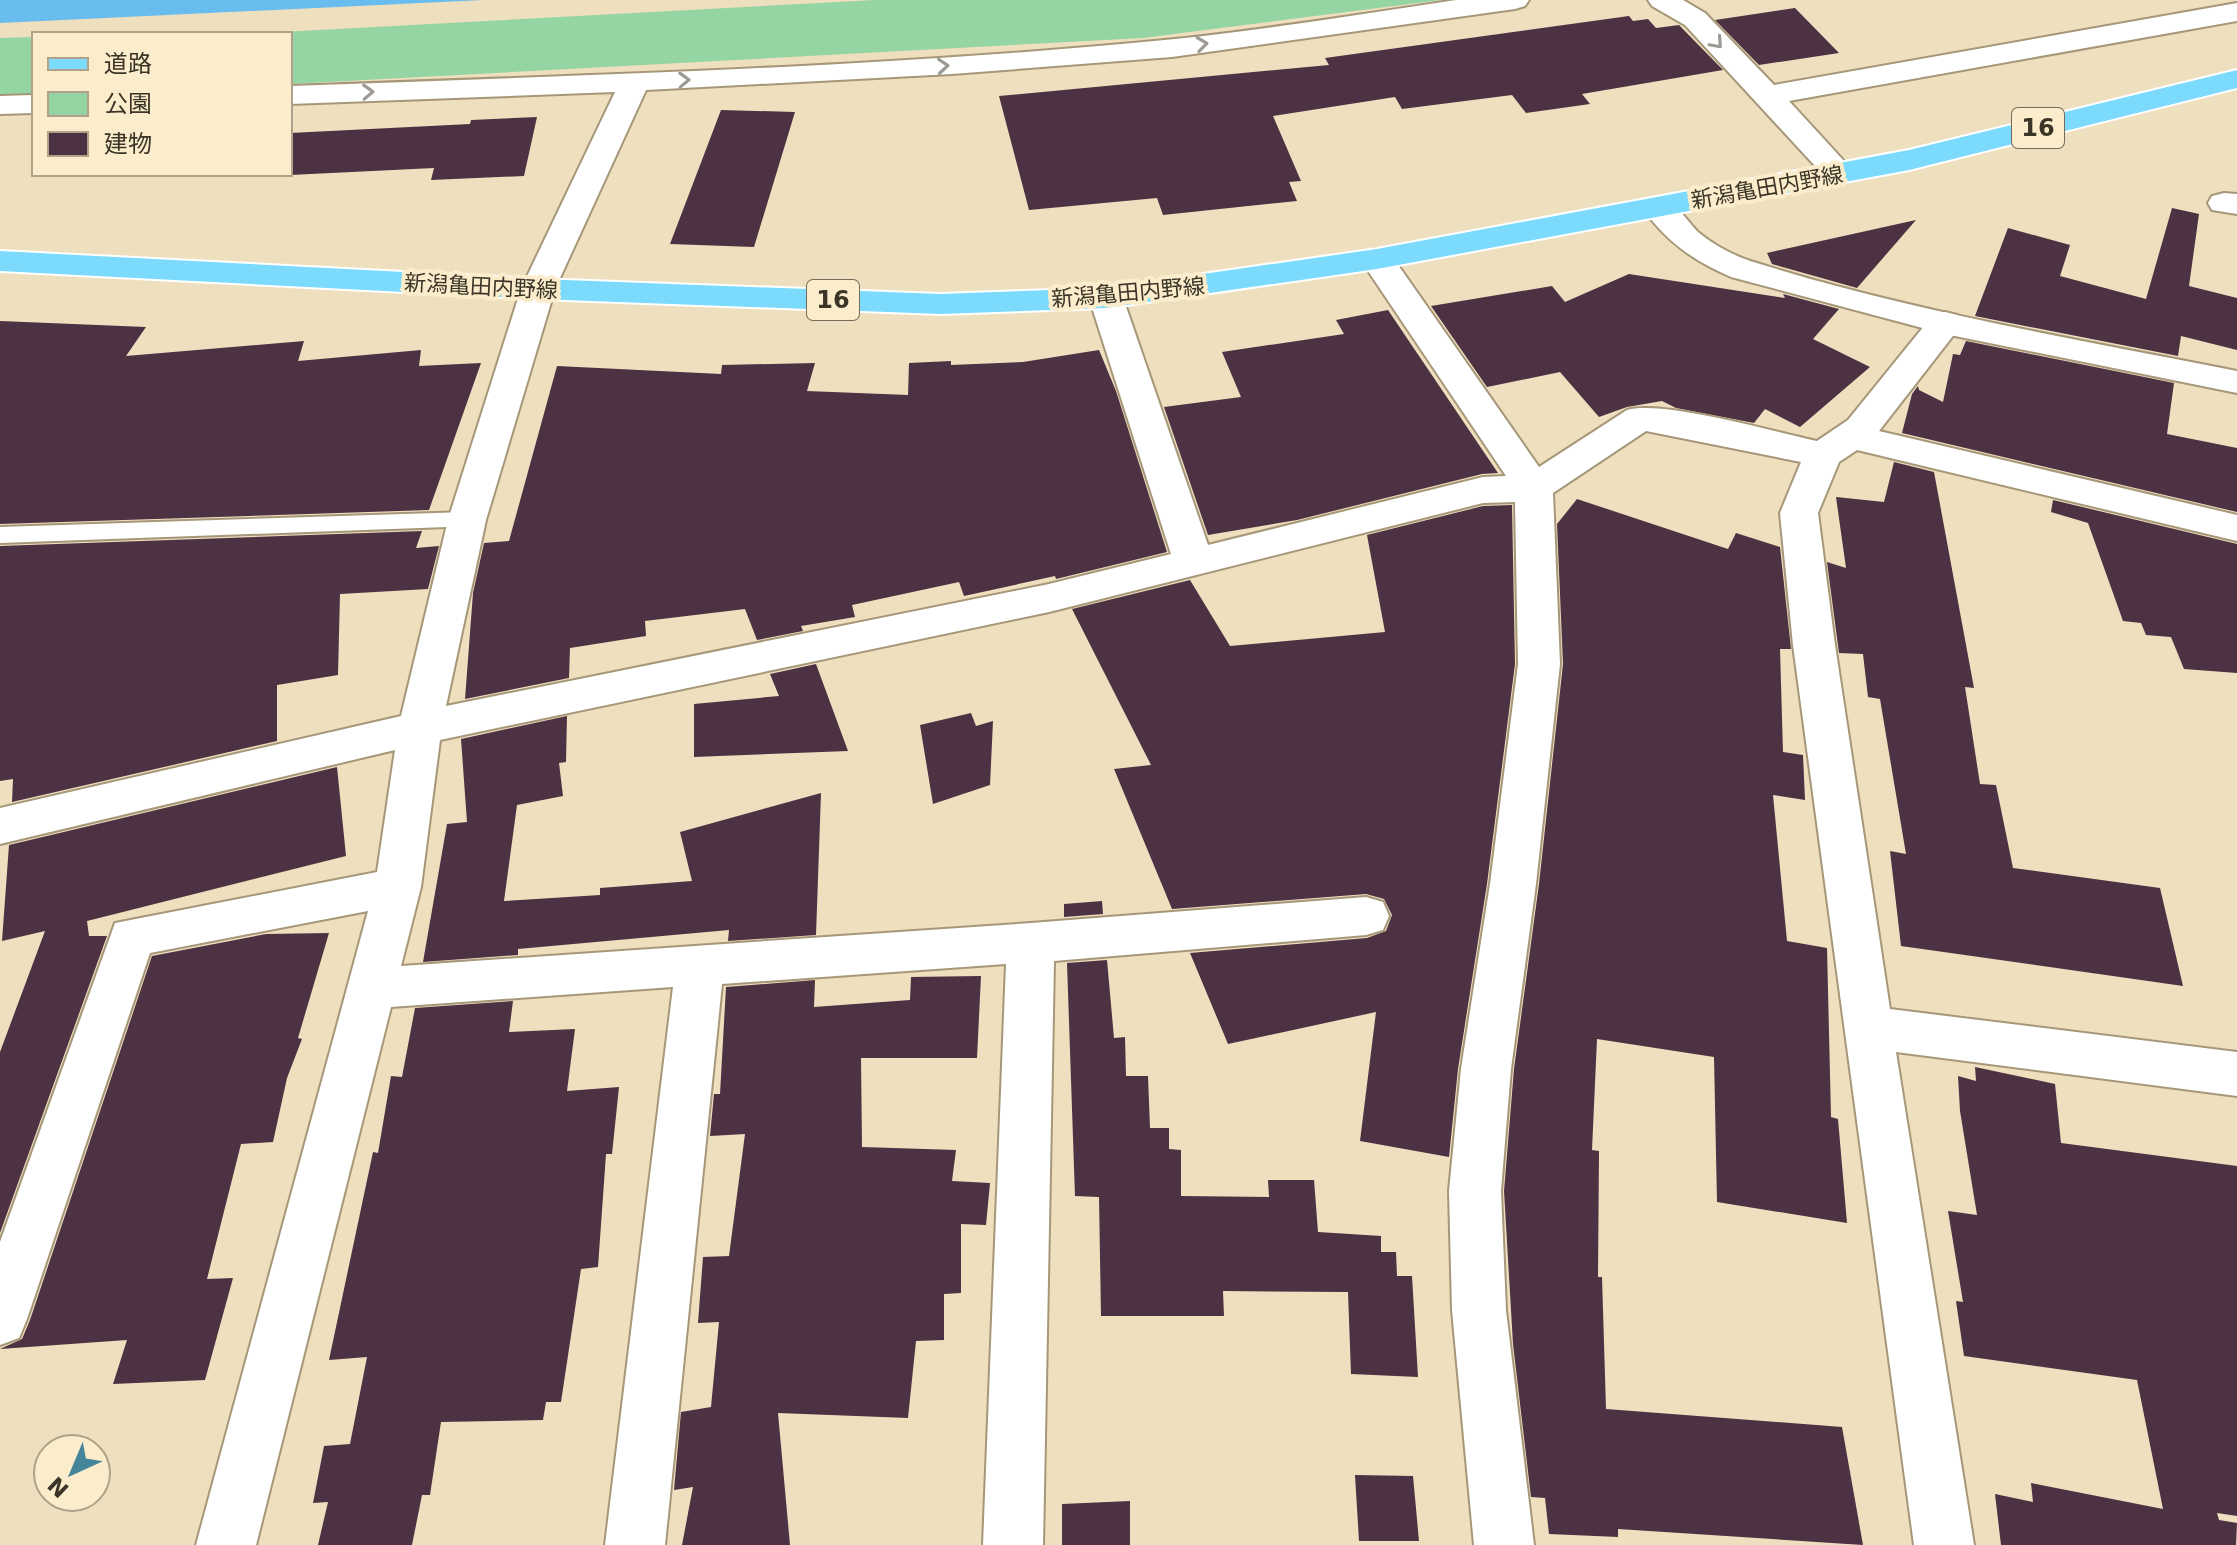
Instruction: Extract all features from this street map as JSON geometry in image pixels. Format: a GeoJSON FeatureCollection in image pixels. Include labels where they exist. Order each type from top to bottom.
{"type":"FeatureCollection","features":[{"type":"Feature","properties":{"kind":"main road","name":"新潟亀田内野線"},"geometry":{"type":"LineString","coordinates":[[0,261],[538,289],[940,304],[1106,298],[1377,259],[1909,160],[2237,79]]}},
{"type":"Feature","properties":{"kind":"street"},"geometry":{"type":"LineString","coordinates":[[292,95],[823,74],[1177,47],[1515,0]]}},
{"type":"Feature","properties":{"kind":"street"},"geometry":{"type":"LineString","coordinates":[[1662,0],[1695,19],[1839,173]]}},
{"type":"Feature","properties":{"kind":"street"},"geometry":{"type":"LineString","coordinates":[[1765,96],[2237,12]]}},
{"type":"Feature","properties":{"kind":"street"},"geometry":{"type":"LineString","coordinates":[[226,1545],[398,887],[420,728],[467,520],[538,289],[635,82]]}},
{"type":"Feature","properties":{"kind":"street"},"geometry":{"type":"LineString","coordinates":[[0,105],[32,104]]}},
{"type":"Feature","properties":{"kind":"street"},"geometry":{"type":"LineString","coordinates":[[1658,207],[1687,239],[1710,256],[1743,270],[1945,323],[2237,382]]}},
{"type":"Feature","properties":{"kind":"street"},"geometry":{"type":"LineString","coordinates":[[1377,259],[1534,488],[1539,664],[1513,884],[1486,1069],[1475,1191],[1479,1310],[1504,1545]]}},
{"type":"Feature","properties":{"kind":"street"},"geometry":{"type":"LineString","coordinates":[[1106,298],[1194,562]]}},
{"type":"Feature","properties":{"kind":"street"},"geometry":{"type":"LineString","coordinates":[[1944,1545],[1814,645],[1799,513],[1836,446],[1861,429],[1945,323]]}},
{"type":"Feature","properties":{"kind":"street"},"geometry":{"type":"LineString","coordinates":[[0,826],[420,728],[1049,598],[1483,490],[1534,488],[1640,418],[1836,446],[2237,528]]}},
{"type":"Feature","properties":{"kind":"street"},"geometry":{"type":"LineString","coordinates":[[0,1319],[132,937],[398,887]]}},
{"type":"Feature","properties":{"kind":"street"},"geometry":{"type":"LineString","coordinates":[[374,988],[1031,943],[1366,916]]}},
{"type":"Feature","properties":{"kind":"street"},"geometry":{"type":"LineString","coordinates":[[1013,1545],[1031,943]]}},
{"type":"Feature","properties":{"kind":"street"},"geometry":{"type":"LineString","coordinates":[[635,1545],[700,966]]}},
{"type":"Feature","properties":{"kind":"street"},"geometry":{"type":"LineString","coordinates":[[1868,1027],[2237,1074]]}},
{"type":"Feature","properties":{"kind":"lane"},"geometry":{"type":"LineString","coordinates":[[0,535],[467,520]]}},
{"type":"Feature","properties":{"kind":"green space"},"geometry":{"type":"Polygon","coordinates":[[[875,0],[1441,0],[1143,38],[292,84],[292,32],[281,32],[875,0]]]}},
{"type":"Feature","properties":{"kind":"green space"},"geometry":{"type":"Polygon","coordinates":[[[32,37],[32,97],[0,98],[0,38],[32,37]]]}},
{"type":"Feature","properties":{"kind":"water"},"geometry":{"type":"Polygon","coordinates":[[[0,0],[483,0],[0,23],[0,0]]]}},
{"type":"Feature","properties":{"kind":"building"},"geometry":{"type":"Polygon","coordinates":[[[1795,8],[1839,53],[1759,65],[1715,20],[1795,8]]]}},
{"type":"Feature","properties":{"kind":"building"},"geometry":{"type":"Polygon","coordinates":[[[1629,16],[1633,21],[1648,19],[1656,28],[1679,25],[1723,70],[1582,94],[1590,104],[1526,113],[1512,95],[1402,109],[1395,97],[1273,116],[1301,181],[1289,182],[1297,201],[1163,215],[1157,198],[1029,210],[999,96],[1329,65],[1325,58],[1629,16]]]}},
{"type":"Feature","properties":{"kind":"building"},"geometry":{"type":"Polygon","coordinates":[[[721,110],[795,112],[754,247],[670,244],[721,110]]]}},
{"type":"Feature","properties":{"kind":"building"},"geometry":{"type":"Polygon","coordinates":[[[537,117],[524,176],[431,180],[434,168],[292,175],[292,133],[470,124],[471,120],[537,117]]]}},
{"type":"Feature","properties":{"kind":"building"},"geometry":{"type":"Polygon","coordinates":[[[2172,208],[2199,214],[2189,286],[2237,298],[2237,350],[2181,336],[2178,356],[1975,316],[2008,228],[2070,245],[2060,276],[2146,299],[2172,208]]]}},
{"type":"Feature","properties":{"kind":"building"},"geometry":{"type":"Polygon","coordinates":[[[1916,220],[1857,288],[1772,264],[1767,253],[1916,220]]]}},
{"type":"Feature","properties":{"kind":"building"},"geometry":{"type":"Polygon","coordinates":[[[1629,274],[1785,298],[1783,294],[1839,309],[1813,339],[1870,367],[1800,427],[1765,409],[1754,423],[1676,408],[1662,401],[1627,407],[1599,417],[1560,372],[1487,387],[1431,306],[1552,286],[1565,302],[1629,274]]]}},
{"type":"Feature","properties":{"kind":"building"},"geometry":{"type":"Polygon","coordinates":[[[1388,310],[1498,473],[1482,474],[1297,520],[1208,535],[1164,407],[1241,397],[1222,352],[1344,334],[1336,320],[1388,310]]]}},
{"type":"Feature","properties":{"kind":"building"},"geometry":{"type":"Polygon","coordinates":[[[0,321],[146,327],[126,356],[304,341],[298,361],[421,350],[419,366],[481,363],[429,510],[0,524],[0,321]]]}},
{"type":"Feature","properties":{"kind":"building"},"geometry":{"type":"Polygon","coordinates":[[[1966,341],[2174,383],[2167,434],[2237,448],[2237,512],[1902,433],[1912,394],[1918,386],[1919,390],[1943,402],[1953,354],[1960,355],[1966,341]]]}},
{"type":"Feature","properties":{"kind":"building"},"geometry":{"type":"Polygon","coordinates":[[[1099,350],[1116,391],[1167,552],[1056,579],[1055,576],[964,596],[959,582],[852,605],[855,617],[801,626],[803,631],[757,640],[745,609],[645,621],[646,636],[570,648],[569,678],[465,699],[473,593],[484,543],[509,541],[557,366],[721,374],[722,365],[815,363],[807,391],[908,395],[909,363],[1023,362],[1099,350]]]}},
{"type":"Feature","properties":{"kind":"building"},"geometry":{"type":"Polygon","coordinates":[[[1894,462],[1934,472],[1974,688],[1965,687],[1980,784],[1996,785],[2013,868],[2160,888],[2183,986],[1901,946],[1890,851],[1906,854],[1880,699],[1868,697],[1863,654],[1839,653],[1827,562],[1846,568],[1836,497],[1884,502],[1894,462]]]}},
{"type":"Feature","properties":{"kind":"building"},"geometry":{"type":"Polygon","coordinates":[[[1577,499],[1728,549],[1736,533],[1780,547],[1791,649],[1780,649],[1783,752],[1803,755],[1805,800],[1773,795],[1787,941],[1827,948],[1831,1117],[1838,1119],[1847,1223],[1717,1202],[1714,1057],[1597,1039],[1592,1150],[1599,1151],[1598,1277],[1602,1277],[1606,1409],[1842,1427],[1863,1545],[1618,1529],[1618,1537],[1549,1534],[1545,1498],[1531,1497],[1513,1344],[1504,1191],[1514,1069],[1539,884],[1563,664],[1557,524],[1577,499]]]}},
{"type":"Feature","properties":{"kind":"building"},"geometry":{"type":"Polygon","coordinates":[[[2053,500],[2237,544],[2237,673],[2184,669],[2171,637],[2146,635],[2141,623],[2123,621],[2088,523],[2051,512],[2053,500]]]}},
{"type":"Feature","properties":{"kind":"building"},"geometry":{"type":"Polygon","coordinates":[[[1512,505],[1515,664],[1487,884],[1458,1069],[1449,1157],[1360,1141],[1376,1012],[1228,1044],[1190,953],[1367,938],[1386,931],[1392,915],[1384,899],[1366,894],[1172,909],[1114,769],[1151,765],[1072,609],[1190,580],[1230,646],[1385,632],[1367,535],[1483,506],[1512,505]]]}},
{"type":"Feature","properties":{"kind":"building"},"geometry":{"type":"Polygon","coordinates":[[[422,531],[416,548],[439,546],[428,589],[340,594],[338,675],[277,685],[277,741],[12,802],[13,779],[0,781],[0,546],[422,531]]]}},
{"type":"Feature","properties":{"kind":"building"},"geometry":{"type":"Polygon","coordinates":[[[816,664],[848,751],[694,757],[694,704],[779,696],[770,674],[816,664]]]}},
{"type":"Feature","properties":{"kind":"building"},"geometry":{"type":"Polygon","coordinates":[[[971,713],[976,726],[993,721],[990,785],[933,804],[920,725],[971,713]]]}},
{"type":"Feature","properties":{"kind":"building"},"geometry":{"type":"Polygon","coordinates":[[[567,716],[566,762],[559,763],[563,796],[517,805],[504,901],[600,895],[600,888],[692,881],[680,832],[821,793],[816,935],[728,941],[729,930],[518,949],[518,955],[423,962],[447,824],[467,822],[461,739],[567,716]]]}},
{"type":"Feature","properties":{"kind":"building"},"geometry":{"type":"Polygon","coordinates":[[[337,767],[346,856],[87,921],[89,936],[107,936],[0,1233],[0,1052],[45,931],[2,941],[9,845],[337,767]]]}},
{"type":"Feature","properties":{"kind":"building"},"geometry":{"type":"Polygon","coordinates":[[[1102,901],[1103,914],[1064,917],[1064,904],[1102,901]]]}},
{"type":"Feature","properties":{"kind":"building"},"geometry":{"type":"Polygon","coordinates":[[[329,933],[298,1038],[302,1039],[287,1078],[273,1142],[241,1144],[207,1279],[233,1278],[205,1380],[113,1384],[127,1340],[0,1349],[22,1339],[30,1320],[152,956],[266,934],[329,933]]]}},
{"type":"Feature","properties":{"kind":"building"},"geometry":{"type":"Polygon","coordinates":[[[1107,960],[1114,1038],[1125,1037],[1126,1076],[1148,1076],[1150,1128],[1169,1128],[1169,1149],[1181,1150],[1181,1196],[1269,1197],[1268,1180],[1314,1180],[1318,1232],[1381,1236],[1381,1252],[1396,1252],[1397,1276],[1412,1276],[1418,1377],[1351,1374],[1348,1292],[1223,1291],[1224,1316],[1101,1316],[1099,1197],[1075,1196],[1067,963],[1107,960]]]}},
{"type":"Feature","properties":{"kind":"building"},"geometry":{"type":"Polygon","coordinates":[[[981,976],[977,1058],[861,1058],[862,1147],[956,1150],[952,1181],[990,1183],[986,1225],[961,1224],[961,1293],[944,1294],[944,1340],[916,1341],[908,1418],[778,1413],[790,1545],[682,1545],[693,1487],[674,1490],[681,1412],[711,1407],[719,1322],[698,1323],[703,1257],[729,1256],[745,1134],[710,1136],[714,1094],[720,1094],[726,987],[815,980],[814,1007],[910,1000],[911,977],[981,976]]]}},
{"type":"Feature","properties":{"kind":"building"},"geometry":{"type":"Polygon","coordinates":[[[513,1001],[509,1032],[575,1029],[567,1091],[619,1087],[612,1154],[606,1154],[598,1267],[581,1269],[561,1402],[546,1402],[543,1420],[441,1422],[430,1495],[422,1495],[412,1545],[318,1545],[328,1502],[313,1503],[324,1446],[350,1444],[367,1357],[329,1360],[373,1152],[378,1153],[391,1076],[402,1077],[415,1008],[513,1001]]]}},
{"type":"Feature","properties":{"kind":"building"},"geometry":{"type":"Polygon","coordinates":[[[1975,1067],[2055,1084],[2061,1143],[2237,1166],[2237,1516],[2217,1513],[2219,1520],[2237,1523],[2236,1545],[2001,1545],[1995,1494],[2033,1502],[2031,1483],[2163,1509],[2137,1380],[1964,1356],[1956,1301],[1963,1302],[1948,1211],[1977,1215],[1960,1111],[1958,1076],[1976,1081],[1975,1067]]]}},
{"type":"Feature","properties":{"kind":"building"},"geometry":{"type":"Polygon","coordinates":[[[1355,1475],[1413,1476],[1419,1541],[1359,1541],[1355,1475]]]}},
{"type":"Feature","properties":{"kind":"building"},"geometry":{"type":"Polygon","coordinates":[[[1130,1501],[1130,1545],[1062,1545],[1062,1504],[1130,1501]]]}}]}
